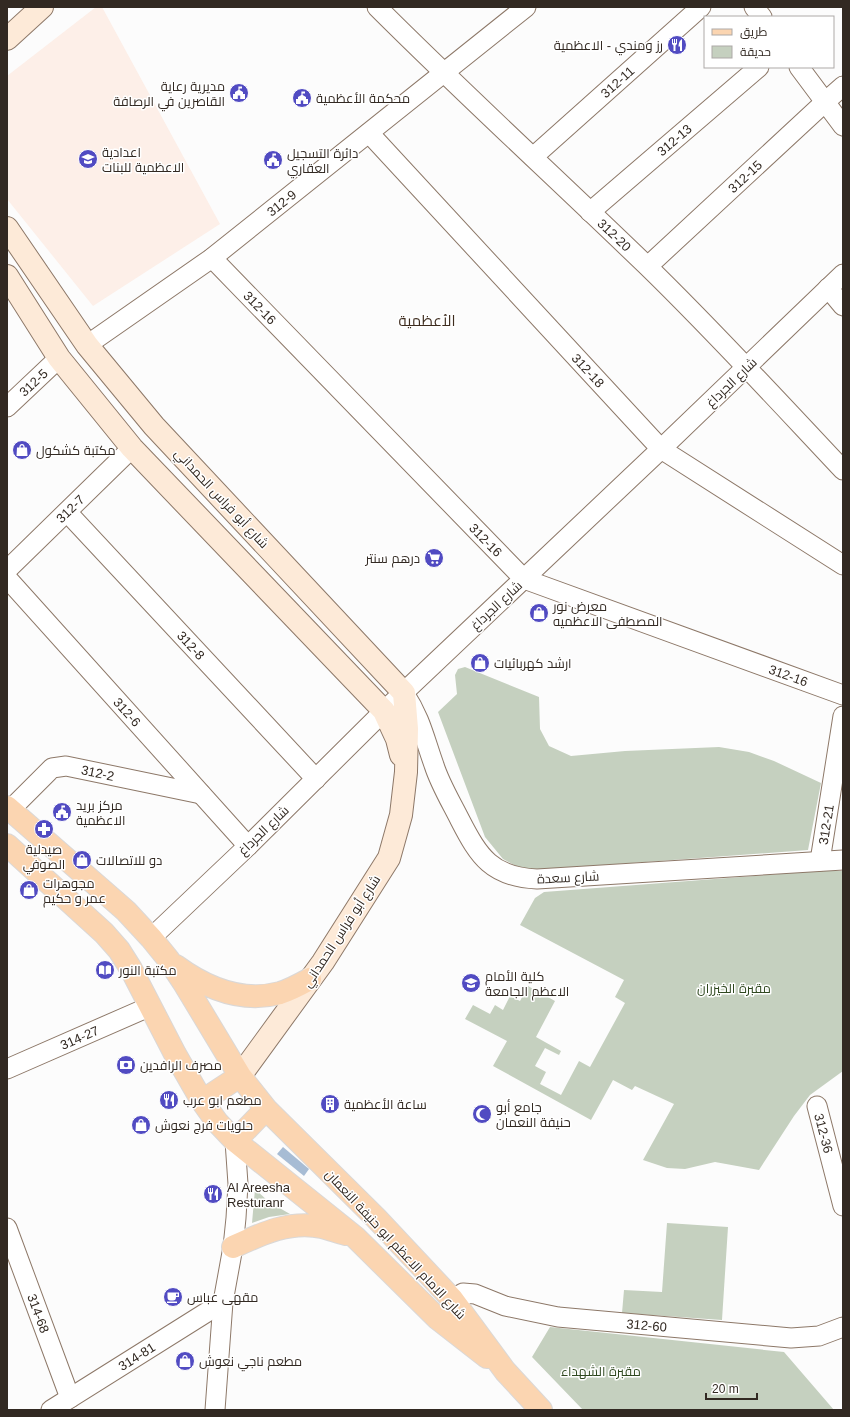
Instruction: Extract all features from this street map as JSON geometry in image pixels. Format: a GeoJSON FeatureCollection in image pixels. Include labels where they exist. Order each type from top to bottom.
{"type":"FeatureCollection","features":[{"type":"Feature","properties":{"kind":"main road","name":"شارع الامام الاعظم ابو حنيفة النعمان"},"geometry":{"type":"LineString","coordinates":[[9,808],[126,911],[151,938],[168,959],[240,1076],[266,1109],[376,1218],[452,1299],[507,1372]]}},
{"type":"Feature","properties":{"kind":"main road","name":"شارع الامام الاعظم ابو حنيفة النعمان"},"geometry":{"type":"LineString","coordinates":[[7,845],[104,933],[119,950],[132,969],[175,1054],[202,1101],[217,1122],[236,1141],[355,1237],[437,1318],[507,1372]]}},
{"type":"Feature","properties":{"kind":"main road"},"geometry":{"type":"LineString","coordinates":[[168,959],[190,976],[217,990],[248,997],[280,993],[310,979]]}},
{"type":"Feature","properties":{"kind":"main road"},"geometry":{"type":"LineString","coordinates":[[202,1101],[240,1076]]}},
{"type":"Feature","properties":{"kind":"main road"},"geometry":{"type":"LineString","coordinates":[[236,1141],[266,1109]]}},
{"type":"Feature","properties":{"kind":"main road"},"geometry":{"type":"LineString","coordinates":[[233,1247],[277,1228],[299,1225],[321,1227],[355,1237]]}},
{"type":"Feature","properties":{"kind":"main road"},"geometry":{"type":"LineString","coordinates":[[507,1372],[541,1410]]}},
{"type":"Feature","properties":{"kind":"street"},"geometry":{"type":"LineString","coordinates":[[7,23],[33,7]]}},
{"type":"Feature","properties":{"kind":"street"},"geometry":{"type":"LineString","coordinates":[[7,39],[42,7]]}},
{"type":"Feature","properties":{"kind":"street","name":"312-20"},"geometry":{"type":"LineString","coordinates":[[377,7],[443,73],[648,266],[843,470]]}},
{"type":"Feature","properties":{"kind":"street","name":"312-9"},"geometry":{"type":"LineString","coordinates":[[87,345],[212,258],[526,7]]}},
{"type":"Feature","properties":{"kind":"street","name":"312-11"},"geometry":{"type":"LineString","coordinates":[[533,157],[701,7]]}},
{"type":"Feature","properties":{"kind":"street"},"geometry":{"type":"LineString","coordinates":[[754,7],[761,16]]}},
{"type":"Feature","properties":{"kind":"street","name":"312-13"},"geometry":{"type":"LineString","coordinates":[[590,212],[758,68]]}},
{"type":"Feature","properties":{"kind":"street"},"geometry":{"type":"LineString","coordinates":[[800,68],[843,126]]}},
{"type":"Feature","properties":{"kind":"street","name":"312-15"},"geometry":{"type":"LineString","coordinates":[[648,266],[843,86]]}},
{"type":"Feature","properties":{"kind":"street","name":"312-18"},"geometry":{"type":"LineString","coordinates":[[369,133],[661,449],[843,566]]}},
{"type":"Feature","properties":{"kind":"street","name":"شارع أبو فراس الحمداني"},"geometry":{"type":"LineString","coordinates":[[7,228],[87,345],[154,426],[404,693],[407,729],[406,772],[401,815],[388,858],[323,962],[240,1076]]}},
{"type":"Feature","properties":{"kind":"street","name":"312-16"},"geometry":{"type":"LineString","coordinates":[[212,258],[524,579],[843,695]]}},
{"type":"Feature","properties":{"kind":"street","name":"شارع الجرداغ"},"geometry":{"type":"LineString","coordinates":[[151,938],[248,846],[384,711],[661,449],[843,274]]}},
{"type":"Feature","properties":{"kind":"street","name":"شارع أبو فراس الحمداني"},"geometry":{"type":"LineString","coordinates":[[7,276],[59,358],[132,448],[384,711],[397,739],[406,772]]}},
{"type":"Feature","properties":{"kind":"street"},"geometry":{"type":"LineString","coordinates":[[828,288],[843,306]]}},
{"type":"Feature","properties":{"kind":"street","name":"312-5"},"geometry":{"type":"LineString","coordinates":[[7,407],[59,358]]}},
{"type":"Feature","properties":{"kind":"street"},"geometry":{"type":"LineString","coordinates":[[132,448],[154,426]]}},
{"type":"Feature","properties":{"kind":"street","name":"312-7"},"geometry":{"type":"LineString","coordinates":[[7,570],[132,448]]}},
{"type":"Feature","properties":{"kind":"street","name":"312-8"},"geometry":{"type":"LineString","coordinates":[[67,512],[316,779]]}},
{"type":"Feature","properties":{"kind":"street","name":"312-6"},"geometry":{"type":"LineString","coordinates":[[7,578],[248,846]]}},
{"type":"Feature","properties":{"kind":"street","name":"شارع سعدة"},"geometry":{"type":"LineString","coordinates":[[404,693],[419,718],[434,766],[446,793],[472,842],[479,853],[488,862],[499,870],[511,875],[537,879],[843,860]]}},
{"type":"Feature","properties":{"kind":"street","name":"312-21"},"geometry":{"type":"LineString","coordinates":[[820,861],[843,716]]}},
{"type":"Feature","properties":{"kind":"street","name":"312-2"},"geometry":{"type":"LineString","coordinates":[[9,808],[52,768],[66,766],[201,794]]}},
{"type":"Feature","properties":{"kind":"street","name":"314-27"},"geometry":{"type":"LineString","coordinates":[[7,1069],[151,1006]]}},
{"type":"Feature","properties":{"kind":"street","name":"312-36"},"geometry":{"type":"LineString","coordinates":[[817,1106],[843,1206]]}},
{"type":"Feature","properties":{"kind":"street"},"geometry":{"type":"LineString","coordinates":[[215,1410],[223,1302],[233,1247],[236,1218],[238,1184],[236,1141]]}},
{"type":"Feature","properties":{"kind":"street","name":"314-68"},"geometry":{"type":"LineString","coordinates":[[7,1228],[70,1398]]}},
{"type":"Feature","properties":{"kind":"street","name":"312-60"},"geometry":{"type":"LineString","coordinates":[[452,1299],[463,1292],[475,1294],[505,1306],[558,1317],[791,1338],[819,1336],[843,1327]]}},
{"type":"Feature","properties":{"kind":"street","name":"314-81"},"geometry":{"type":"LineString","coordinates":[[51,1410],[223,1302]]}},
{"type":"Feature","properties":{"kind":"shaded area"},"geometry":{"type":"Polygon","coordinates":[[[96,7],[102,7],[220,224],[93,306],[7,199],[7,76],[96,7]]]}},
{"type":"Feature","properties":{"kind":"green space"},"geometry":{"type":"Polygon","coordinates":[[[465,667],[539,697],[540,729],[549,746],[571,756],[625,751],[719,747],[749,752],[774,761],[821,783],[808,850],[537,870],[518,867],[503,859],[485,837],[438,712],[457,694],[455,675],[458,669],[465,667]]]}},
{"type":"Feature","properties":{"kind":"green space","name":"مقبرة الخيزران"},"geometry":{"type":"Polygon","coordinates":[[[819,871],[843,871],[843,1071],[810,1095],[794,1116],[759,1170],[715,1162],[685,1169],[667,1168],[643,1160],[674,1104],[635,1086],[632,1090],[613,1080],[591,1120],[493,1066],[507,1041],[465,1019],[473,1005],[490,1014],[495,1005],[503,1010],[510,996],[520,1001],[528,986],[555,1001],[536,1037],[561,1051],[559,1055],[545,1048],[535,1066],[546,1072],[540,1084],[561,1095],[579,1061],[590,1067],[625,1003],[615,997],[624,980],[520,925],[535,898],[544,892],[819,871]]]}},
{"type":"Feature","properties":{"kind":"green space"},"geometry":{"type":"Polygon","coordinates":[[[255,1189],[269,1202],[290,1214],[269,1217],[252,1223],[255,1189]]]}},
{"type":"Feature","properties":{"kind":"green space"},"geometry":{"type":"Polygon","coordinates":[[[667,1223],[728,1227],[722,1320],[622,1313],[624,1290],[662,1292],[667,1223]]]}},
{"type":"Feature","properties":{"kind":"green space","name":"مقبرة الشهداء"},"geometry":{"type":"Polygon","coordinates":[[[550,1327],[784,1352],[834,1410],[583,1410],[532,1357],[550,1327]]]}},
{"type":"Feature","properties":{"kind":"water"},"geometry":{"type":"Polygon","coordinates":[[[283,1147],[309,1169],[304,1176],[277,1154],[283,1147]]]}},
{"type":"Feature","properties":{"kind":"place","name":"رز ومندي - الاعظمية"},"geometry":{"type":"Point","coordinates":[677,45]}},
{"type":"Feature","properties":{"kind":"place","name":"مديرية رعاية القاصرين في الرصافة"},"geometry":{"type":"Point","coordinates":[239,93]}},
{"type":"Feature","properties":{"kind":"place","name":"محكمة الأعظمية"},"geometry":{"type":"Point","coordinates":[302,98]}},
{"type":"Feature","properties":{"kind":"place","name":"اعدادية الاعظمية للبنات"},"geometry":{"type":"Point","coordinates":[88,159]}},
{"type":"Feature","properties":{"kind":"place","name":"دائرة التسجيل العقاري"},"geometry":{"type":"Point","coordinates":[273,160]}},
{"type":"Feature","properties":{"kind":"place","name":"مكتبة كشكول"},"geometry":{"type":"Point","coordinates":[22,450]}},
{"type":"Feature","properties":{"kind":"place","name":"درهم سنتر"},"geometry":{"type":"Point","coordinates":[434,558]}},
{"type":"Feature","properties":{"kind":"place","name":"معرض نور المصطفى الاعظميه"},"geometry":{"type":"Point","coordinates":[539,613]}},
{"type":"Feature","properties":{"kind":"place","name":"ارشد كهربائيات"},"geometry":{"type":"Point","coordinates":[480,663]}},
{"type":"Feature","properties":{"kind":"place","name":"مركز بريد الاعظمية"},"geometry":{"type":"Point","coordinates":[62,812]}},
{"type":"Feature","properties":{"kind":"place","name":"صيدلية الصوفي"},"geometry":{"type":"Point","coordinates":[44,829]}},
{"type":"Feature","properties":{"kind":"place","name":"دو للاتصالات"},"geometry":{"type":"Point","coordinates":[82,860]}},
{"type":"Feature","properties":{"kind":"place","name":"مجوهرات عمر و حكيم"},"geometry":{"type":"Point","coordinates":[29,890]}},
{"type":"Feature","properties":{"kind":"place","name":"مكتبة النور"},"geometry":{"type":"Point","coordinates":[105,970]}},
{"type":"Feature","properties":{"kind":"place","name":"كلية الأمام الاعظم الجامعة"},"geometry":{"type":"Point","coordinates":[471,983]}},
{"type":"Feature","properties":{"kind":"place","name":"مصرف الرافدين"},"geometry":{"type":"Point","coordinates":[126,1065]}},
{"type":"Feature","properties":{"kind":"place","name":"مطعم ابو عرب"},"geometry":{"type":"Point","coordinates":[169,1100]}},
{"type":"Feature","properties":{"kind":"place","name":"ساعة الأعظمية"},"geometry":{"type":"Point","coordinates":[330,1104]}},
{"type":"Feature","properties":{"kind":"place","name":"جامع أبو حنيفة النعمان"},"geometry":{"type":"Point","coordinates":[482,1114]}},
{"type":"Feature","properties":{"kind":"place","name":"حلويات فرج نعوش"},"geometry":{"type":"Point","coordinates":[141,1125]}},
{"type":"Feature","properties":{"kind":"place","name":"Al Areesha Resturanr"},"geometry":{"type":"Point","coordinates":[213,1194]}},
{"type":"Feature","properties":{"kind":"place","name":"مقهى عباس"},"geometry":{"type":"Point","coordinates":[173,1297]}},
{"type":"Feature","properties":{"kind":"place","name":"مطعم ناجي نعوش"},"geometry":{"type":"Point","coordinates":[185,1361]}},
{"type":"Feature","properties":{"kind":"district","name":"الأعظمية"},"geometry":{"type":"Point","coordinates":[427,321]}}]}
